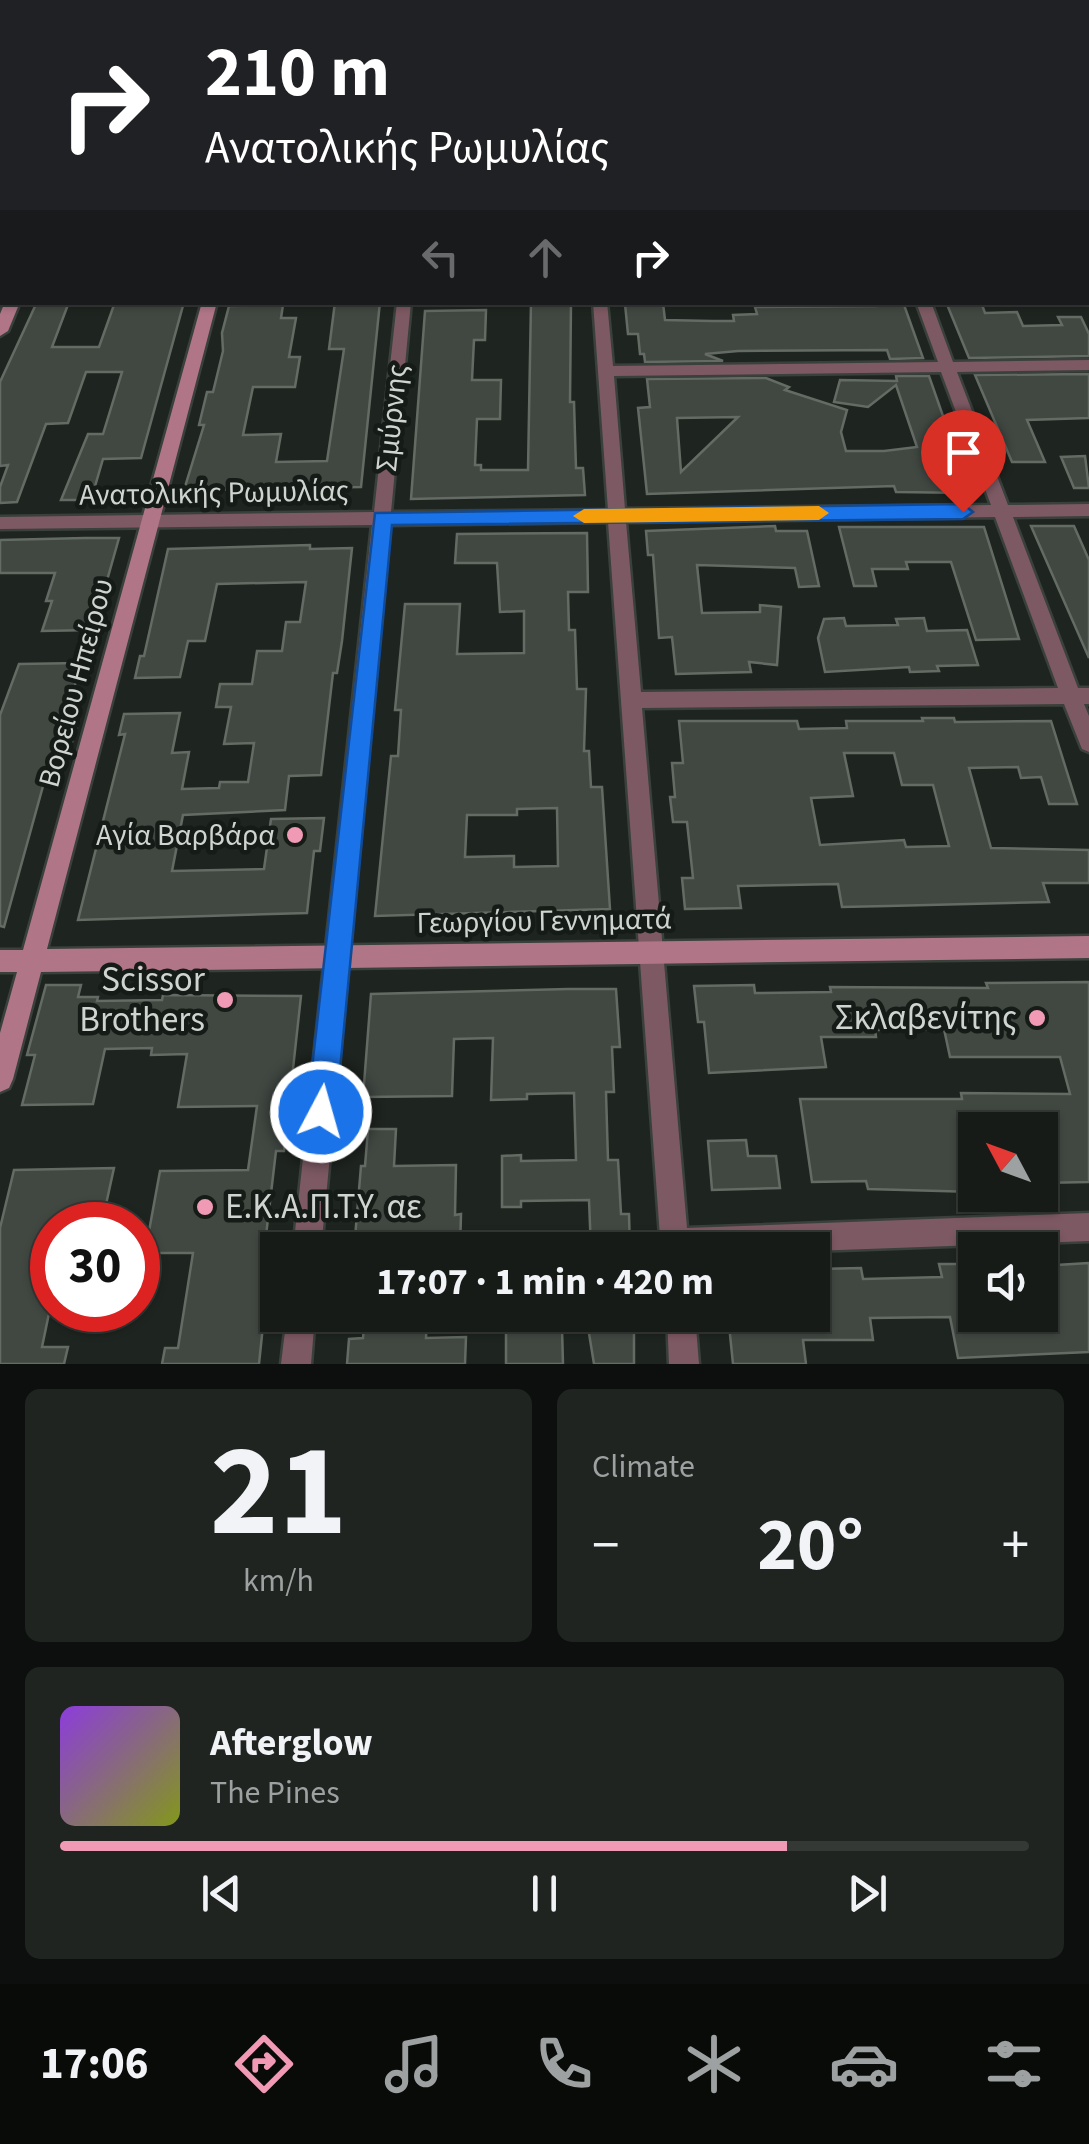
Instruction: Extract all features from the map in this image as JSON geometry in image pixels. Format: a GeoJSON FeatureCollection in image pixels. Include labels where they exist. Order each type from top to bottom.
{"type":"FeatureCollection","features":[{"type":"Feature","properties":{"kind":"street"},"geometry":{"type":"LineString","coordinates":[[0,331],[12,305]]}},
{"type":"Feature","properties":{"kind":"street","name":"Βορείου Ηπείρου"},"geometry":{"type":"LineString","coordinates":[[0,1079],[209,305]]}},
{"type":"Feature","properties":{"kind":"street","name":"Σμύρνης"},"geometry":{"type":"LineString","coordinates":[[309,1232],[404,305]]}},
{"type":"Feature","properties":{"kind":"street"},"geometry":{"type":"LineString","coordinates":[[600,305],[674,1232]]}},
{"type":"Feature","properties":{"kind":"street"},"geometry":{"type":"LineString","coordinates":[[924,305],[1002,511],[1080,696],[1089,743]]}},
{"type":"Feature","properties":{"kind":"street"},"geometry":{"type":"LineString","coordinates":[[605,371],[1089,365]]}},
{"type":"Feature","properties":{"kind":"street","name":"Ανατολικής Ρωμυλίας"},"geometry":{"type":"LineString","coordinates":[[0,522],[1089,510]]}},
{"type":"Feature","properties":{"kind":"street"},"geometry":{"type":"LineString","coordinates":[[632,700],[1080,696]]}},
{"type":"Feature","properties":{"kind":"street","name":"Γεωργίου Γεννηματά"},"geometry":{"type":"LineString","coordinates":[[0,961],[1089,946]]}},
{"type":"Feature","properties":{"kind":"street"},"geometry":{"type":"LineString","coordinates":[[830,1239],[1089,1227]]}},
{"type":"Feature","properties":{"kind":"street"},"geometry":{"type":"LineString","coordinates":[[296,1364],[299,1332]]}},
{"type":"Feature","properties":{"kind":"street"},"geometry":{"type":"LineString","coordinates":[[681,1332],[684,1364]]}},
{"type":"Feature","properties":{"kind":"building"},"geometry":{"type":"Polygon","coordinates":[[[36,305],[68,305],[52,347],[99,347],[114,305],[183,305],[141,458],[103,459],[91,500],[61,500],[88,434],[103,434],[122,372],[86,372],[68,423],[46,424],[17,502],[0,503],[0,487],[8,465],[0,466],[0,382],[36,305]]]}},
{"type":"Feature","properties":{"kind":"building"},"geometry":{"type":"Polygon","coordinates":[[[283,305],[281,318],[296,318],[289,357],[300,357],[295,387],[253,387],[243,435],[281,434],[276,462],[327,461],[344,349],[329,349],[335,305],[380,305],[361,487],[301,488],[300,494],[277,495],[278,489],[184,490],[204,425],[199,425],[207,392],[213,392],[229,306],[283,305]]]}},
{"type":"Feature","properties":{"kind":"building"},"geometry":{"type":"Polygon","coordinates":[[[531,305],[571,305],[570,402],[574,402],[576,468],[583,468],[585,495],[411,499],[425,311],[486,310],[485,340],[474,340],[472,380],[501,380],[500,419],[477,419],[475,465],[481,465],[481,470],[528,470],[531,305]]]}},
{"type":"Feature","properties":{"kind":"building"},"geometry":{"type":"Polygon","coordinates":[[[625,305],[663,305],[665,320],[734,321],[733,315],[757,314],[755,307],[904,305],[923,358],[890,359],[887,350],[738,351],[705,354],[723,361],[645,362],[638,334],[628,334],[625,305]]]}},
{"type":"Feature","properties":{"kind":"building"},"geometry":{"type":"Polygon","coordinates":[[[947,305],[982,305],[985,313],[1017,312],[1023,326],[1062,325],[1058,317],[1081,317],[1089,334],[1089,356],[969,358],[947,305]]]}},
{"type":"Feature","properties":{"kind":"building"},"geometry":{"type":"Polygon","coordinates":[[[1089,374],[1089,418],[1027,420],[1045,462],[1012,462],[975,375],[1089,374]]]}},
{"type":"Feature","properties":{"kind":"building"},"geometry":{"type":"Polygon","coordinates":[[[896,376],[929,376],[970,493],[896,492],[894,486],[647,494],[638,408],[650,407],[647,379],[766,378],[789,387],[785,390],[847,410],[841,432],[846,451],[917,447],[896,385],[868,407],[834,402],[840,380],[897,381],[896,376]],[[738,417],[677,418],[681,472],[738,417]]]}},
{"type":"Feature","properties":{"kind":"building"},"geometry":{"type":"Polygon","coordinates":[[[1085,456],[1089,488],[1074,488],[1061,457],[1085,456]]]}},
{"type":"Feature","properties":{"kind":"building"},"geometry":{"type":"Polygon","coordinates":[[[775,526],[776,531],[807,531],[819,586],[799,587],[795,568],[697,565],[702,613],[760,612],[760,605],[781,607],[777,665],[749,662],[751,672],[676,674],[672,637],[659,638],[653,555],[648,555],[646,531],[775,526]]]}},
{"type":"Feature","properties":{"kind":"building"},"geometry":{"type":"Polygon","coordinates":[[[1031,526],[1074,526],[1089,560],[1089,658],[1031,526]]]}},
{"type":"Feature","properties":{"kind":"building"},"geometry":{"type":"Polygon","coordinates":[[[839,527],[984,527],[1019,639],[976,640],[951,562],[906,562],[908,569],[872,569],[876,586],[854,586],[839,527]]]}},
{"type":"Feature","properties":{"kind":"building"},"geometry":{"type":"Polygon","coordinates":[[[587,533],[588,592],[568,592],[569,630],[575,630],[577,689],[586,689],[584,751],[589,751],[591,787],[602,787],[610,909],[375,916],[391,756],[398,756],[401,710],[395,710],[405,604],[460,604],[457,654],[524,653],[524,611],[500,612],[497,563],[455,563],[457,534],[587,533]],[[557,808],[517,809],[517,815],[467,815],[465,857],[514,856],[514,867],[558,866],[557,808]]]}},
{"type":"Feature","properties":{"kind":"building"},"geometry":{"type":"Polygon","coordinates":[[[119,538],[93,630],[42,631],[52,601],[46,601],[55,573],[0,573],[0,540],[119,538]]]}},
{"type":"Feature","properties":{"kind":"building"},"geometry":{"type":"Polygon","coordinates":[[[310,545],[310,549],[352,548],[321,775],[289,776],[285,810],[183,815],[172,871],[264,869],[271,819],[324,818],[320,851],[314,851],[307,913],[78,920],[125,734],[119,735],[124,714],[180,713],[172,753],[189,752],[182,789],[248,782],[254,743],[224,744],[231,707],[216,707],[220,684],[252,684],[257,651],[282,651],[286,622],[300,622],[306,582],[217,584],[205,641],[188,641],[180,677],[135,678],[140,656],[144,656],[168,549],[310,545]]]}},
{"type":"Feature","properties":{"kind":"building"},"geometry":{"type":"Polygon","coordinates":[[[844,618],[846,626],[898,625],[896,619],[924,618],[927,631],[967,630],[978,665],[937,666],[939,671],[910,672],[909,667],[825,672],[818,638],[824,619],[844,618]]]}},
{"type":"Feature","properties":{"kind":"building"},"geometry":{"type":"Polygon","coordinates":[[[80,663],[65,728],[76,728],[70,749],[53,750],[4,927],[0,926],[0,715],[19,664],[80,663]]]}},
{"type":"Feature","properties":{"kind":"building"},"geometry":{"type":"Polygon","coordinates":[[[922,718],[954,718],[955,722],[1051,721],[1077,804],[1049,804],[1041,777],[1021,778],[1018,767],[969,768],[991,848],[1089,850],[1089,883],[1043,883],[1049,902],[842,907],[838,884],[738,886],[741,908],[685,909],[682,878],[693,878],[687,822],[673,822],[670,797],[675,797],[672,763],[683,763],[679,721],[797,721],[799,729],[847,728],[846,721],[923,721],[922,718]],[[844,753],[853,796],[811,798],[820,845],[904,840],[906,847],[949,846],[933,785],[902,785],[894,753],[844,753]]]}},
{"type":"Feature","properties":{"kind":"building"},"geometry":{"type":"Polygon","coordinates":[[[1089,982],[1089,1182],[1058,1183],[1058,1112],[958,1112],[958,1192],[868,1189],[866,1181],[812,1182],[800,1099],[962,1099],[961,1093],[1070,1094],[1060,1057],[950,1057],[944,1029],[875,1030],[876,1037],[821,1037],[826,1067],[709,1073],[704,1022],[698,1022],[694,986],[754,985],[755,993],[831,992],[830,987],[988,988],[986,983],[1089,982]]]}},
{"type":"Feature","properties":{"kind":"building"},"geometry":{"type":"Polygon","coordinates":[[[46,985],[81,985],[78,997],[98,997],[97,1001],[162,1000],[163,995],[301,996],[284,1151],[276,1151],[266,1232],[260,1232],[262,1332],[259,1364],[162,1364],[165,1348],[178,1348],[193,1253],[160,1253],[160,1202],[154,1202],[160,1171],[248,1170],[257,1106],[178,1107],[187,1054],[151,1055],[152,1048],[105,1049],[93,1104],[22,1105],[35,1055],[27,1055],[46,985]]]}},
{"type":"Feature","properties":{"kind":"building"},"geometry":{"type":"Polygon","coordinates":[[[616,989],[620,1047],[612,1047],[614,1092],[606,1092],[608,1160],[618,1160],[621,1214],[629,1214],[630,1232],[590,1232],[589,1200],[521,1201],[521,1207],[502,1207],[502,1156],[521,1155],[521,1161],[576,1160],[574,1093],[491,1100],[493,1038],[454,1039],[452,1096],[363,1097],[371,994],[616,989]]]}},
{"type":"Feature","properties":{"kind":"building"},"geometry":{"type":"Polygon","coordinates":[[[368,1129],[396,1129],[394,1166],[456,1165],[455,1215],[461,1214],[460,1232],[356,1232],[361,1166],[365,1166],[368,1129]]]}},
{"type":"Feature","properties":{"kind":"building"},"geometry":{"type":"Polygon","coordinates":[[[746,1140],[748,1156],[776,1156],[780,1188],[712,1190],[708,1141],[746,1140]]]}},
{"type":"Feature","properties":{"kind":"building"},"geometry":{"type":"Polygon","coordinates":[[[114,1168],[107,1202],[30,1202],[30,1332],[45,1332],[42,1347],[68,1347],[64,1364],[0,1364],[0,1228],[14,1170],[114,1168]]]}},
{"type":"Feature","properties":{"kind":"building"},"geometry":{"type":"Polygon","coordinates":[[[1089,1263],[1089,1352],[958,1358],[950,1317],[870,1318],[873,1340],[803,1340],[806,1364],[733,1364],[730,1332],[830,1332],[830,1269],[861,1268],[863,1279],[942,1277],[939,1264],[958,1264],[958,1332],[1058,1332],[1058,1265],[1089,1263]]]}},
{"type":"Feature","properties":{"kind":"building"},"geometry":{"type":"Polygon","coordinates":[[[364,1332],[426,1332],[426,1338],[466,1337],[465,1364],[347,1364],[349,1339],[363,1338],[364,1332]]]}},
{"type":"Feature","properties":{"kind":"building"},"geometry":{"type":"Polygon","coordinates":[[[506,1332],[562,1332],[563,1364],[506,1364],[506,1332]]]}},
{"type":"Feature","properties":{"kind":"building"},"geometry":{"type":"Polygon","coordinates":[[[589,1332],[634,1332],[634,1364],[594,1364],[589,1332]]]}},
{"type":"Feature","properties":{"kind":"slow traffic"},"geometry":{"type":"LineString","coordinates":[[584,516],[819,513]]}},
{"type":"Feature","properties":{"kind":"place","name":"Αγία Βαρβάρα"},"geometry":{"type":"Point","coordinates":[295,835]}},
{"type":"Feature","properties":{"kind":"place","name":"Scissor Brothers"},"geometry":{"type":"Point","coordinates":[225,1000]}},
{"type":"Feature","properties":{"kind":"place","name":"Σκλαβενίτης"},"geometry":{"type":"Point","coordinates":[1037,1018]}},
{"type":"Feature","properties":{"kind":"place","name":"Ε.Κ.Α.Π.Τ.Υ. αε"},"geometry":{"type":"Point","coordinates":[205,1207]}},
{"type":"Feature","properties":{"kind":"route"},"geometry":{"type":"LineString","coordinates":[[321,1112],[382,518],[963,512]]}}]}
